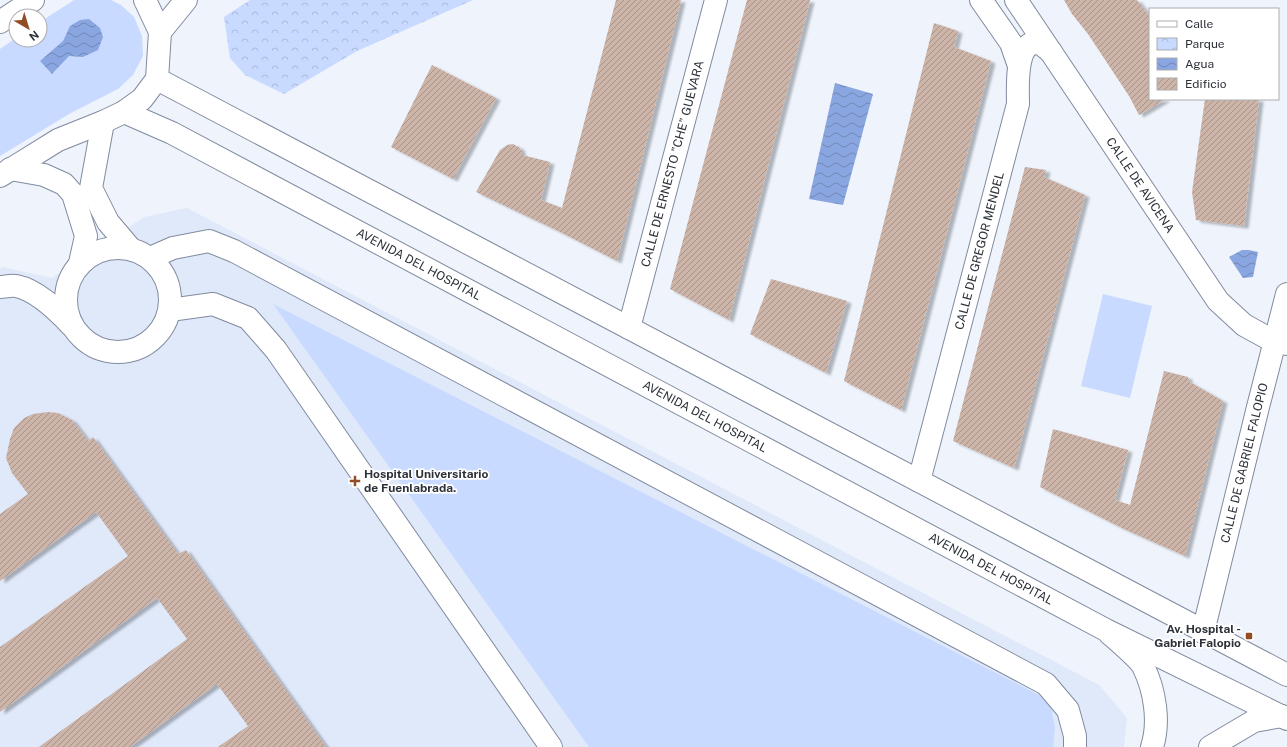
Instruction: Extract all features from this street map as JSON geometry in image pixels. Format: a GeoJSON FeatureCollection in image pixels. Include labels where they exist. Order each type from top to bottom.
{"type":"FeatureCollection","features":[{"type":"Feature","properties":{"kind":"main road"},"geometry":{"type":"LineString","coordinates":[[0,22],[32,0]]}},
{"type":"Feature","properties":{"kind":"main road"},"geometry":{"type":"LineString","coordinates":[[5,172],[58,140],[124,112],[142,99],[157,79],[160,32],[145,0]]}},
{"type":"Feature","properties":{"kind":"main road"},"geometry":{"type":"LineString","coordinates":[[160,32],[186,0]]}},
{"type":"Feature","properties":{"kind":"main road","name":"CALLE DE ERNESTO \"CHE\" GUEVARA"},"geometry":{"type":"LineString","coordinates":[[629,328],[716,0]]}},
{"type":"Feature","properties":{"kind":"main road"},"geometry":{"type":"LineString","coordinates":[[982,0],[1011,43],[1019,66]]}},
{"type":"Feature","properties":{"kind":"main road","name":"CALLE DE AVICENA"},"geometry":{"type":"LineString","coordinates":[[1016,0],[1218,301],[1244,325],[1281,343]]}},
{"type":"Feature","properties":{"kind":"main road","name":"CALLE DE GREGOR MENDEL"},"geometry":{"type":"LineString","coordinates":[[919,481],[1018,104],[1019,66],[1024,50],[1031,45],[1040,44],[1051,52]]}},
{"type":"Feature","properties":{"kind":"main road"},"geometry":{"type":"LineString","coordinates":[[157,79],[1287,675]]}},
{"type":"Feature","properties":{"kind":"main road","name":"AVENIDA DEL HOSPITAL"},"geometry":{"type":"LineString","coordinates":[[124,112],[172,133],[1106,630],[1285,718]]}},
{"type":"Feature","properties":{"kind":"main road"},"geometry":{"type":"LineString","coordinates":[[0,287],[15,286],[29,290],[58,310],[86,342],[105,351],[126,352],[147,345],[162,330],[170,310],[170,290],[164,272],[150,258],[130,248],[108,222],[91,188],[103,122]]}},
{"type":"Feature","properties":{"kind":"main road"},"geometry":{"type":"LineString","coordinates":[[5,172],[44,175],[64,184],[73,194],[86,236],[80,263],[69,282],[66,304],[72,326]]}},
{"type":"Feature","properties":{"kind":"main road"},"geometry":{"type":"LineString","coordinates":[[150,258],[173,248],[209,241],[242,254],[1046,684],[1068,710],[1075,736],[1075,747]]}},
{"type":"Feature","properties":{"kind":"main road"},"geometry":{"type":"LineString","coordinates":[[80,263],[95,253],[112,248],[130,248]]}},
{"type":"Feature","properties":{"kind":"main road","name":"CALLE DE GABRIEL FALOPIO"},"geometry":{"type":"LineString","coordinates":[[1203,632],[1281,343],[1287,294]]}},
{"type":"Feature","properties":{"kind":"main road"},"geometry":{"type":"LineString","coordinates":[[170,310],[213,304],[248,318],[276,350],[551,747]]}},
{"type":"Feature","properties":{"kind":"main road"},"geometry":{"type":"LineString","coordinates":[[1106,630],[1142,665],[1155,700],[1155,736],[1152,747]]}},
{"type":"Feature","properties":{"kind":"main road"},"geometry":{"type":"LineString","coordinates":[[1210,747],[1254,721],[1285,718]]}},
{"type":"Feature","properties":{"kind":"shaded area","name":"Hospital Universitario de Fuenlabrada."},"geometry":{"type":"Polygon","coordinates":[[[187,208],[1099,685],[1127,718],[1124,747],[0,747],[0,269],[2,267],[52,278],[144,217],[187,208]]]}},
{"type":"Feature","properties":{"kind":"green space"},"geometry":{"type":"Polygon","coordinates":[[[74,0],[111,0],[121,5],[134,17],[142,36],[143,56],[133,75],[118,89],[69,114],[0,156],[0,49],[8,44],[8,48],[48,48],[48,17],[74,0]]]}},
{"type":"Feature","properties":{"kind":"green space"},"geometry":{"type":"Polygon","coordinates":[[[250,0],[473,0],[357,51],[284,94],[245,75],[230,58],[224,17],[250,0]]]}},
{"type":"Feature","properties":{"kind":"green space"},"geometry":{"type":"Polygon","coordinates":[[[1103,294],[1152,306],[1130,398],[1081,386],[1103,294]]]}},
{"type":"Feature","properties":{"kind":"green space"},"geometry":{"type":"Polygon","coordinates":[[[273,304],[1039,695],[1051,707],[1055,728],[1053,747],[589,747],[273,304]]]}},
{"type":"Feature","properties":{"kind":"water"},"geometry":{"type":"Polygon","coordinates":[[[89,19],[100,28],[103,37],[98,50],[83,57],[69,56],[52,74],[40,61],[63,41],[70,26],[80,20],[89,19]]]}},
{"type":"Feature","properties":{"kind":"water"},"geometry":{"type":"Polygon","coordinates":[[[835,83],[873,94],[843,205],[809,199],[835,83]]]}},
{"type":"Feature","properties":{"kind":"water"},"geometry":{"type":"Polygon","coordinates":[[[1242,250],[1258,252],[1253,277],[1243,278],[1229,257],[1242,250]]]}},
{"type":"Feature","properties":{"kind":"building"},"geometry":{"type":"Polygon","coordinates":[[[616,0],[681,0],[617,261],[476,192],[500,150],[507,145],[513,144],[520,148],[522,155],[550,162],[541,200],[562,208],[616,0]]]}},
{"type":"Feature","properties":{"kind":"building"},"geometry":{"type":"Polygon","coordinates":[[[747,0],[810,0],[729,320],[670,289],[747,0]]]}},
{"type":"Feature","properties":{"kind":"building"},"geometry":{"type":"Polygon","coordinates":[[[1064,0],[1137,0],[1149,16],[1149,100],[1164,100],[1139,115],[1129,96],[1088,34],[1072,14],[1064,0]]]}},
{"type":"Feature","properties":{"kind":"building"},"geometry":{"type":"Polygon","coordinates":[[[934,23],[958,31],[954,47],[991,61],[901,410],[844,381],[934,23]]]}},
{"type":"Feature","properties":{"kind":"building"},"geometry":{"type":"Polygon","coordinates":[[[432,65],[496,98],[453,179],[391,147],[432,65]]]}},
{"type":"Feature","properties":{"kind":"building"},"geometry":{"type":"Polygon","coordinates":[[[1205,100],[1259,100],[1244,226],[1196,220],[1192,192],[1205,100]]]}},
{"type":"Feature","properties":{"kind":"building"},"geometry":{"type":"Polygon","coordinates":[[[1025,167],[1046,170],[1044,177],[1085,195],[1014,468],[953,441],[1025,167]]]}},
{"type":"Feature","properties":{"kind":"building"},"geometry":{"type":"Polygon","coordinates":[[[771,279],[847,301],[826,373],[750,334],[771,279]]]}},
{"type":"Feature","properties":{"kind":"building"},"geometry":{"type":"Polygon","coordinates":[[[1164,371],[1188,377],[1188,381],[1223,401],[1185,556],[1124,529],[1040,487],[1053,429],[1128,450],[1115,500],[1130,505],[1164,371]]]}},
{"type":"Feature","properties":{"kind":"building"},"geometry":{"type":"Polygon","coordinates":[[[48,412],[58,413],[72,420],[88,441],[93,437],[178,554],[186,550],[326,747],[218,747],[248,726],[217,684],[130,747],[39,747],[187,639],[157,598],[0,712],[0,647],[128,556],[96,512],[0,581],[0,514],[28,494],[12,473],[6,458],[10,439],[14,428],[24,418],[33,414],[48,412]]]}},
{"type":"Feature","properties":{"kind":"place","name":"Hospital Universitario de Fuenlabrada."},"geometry":{"type":"Point","coordinates":[355,481]}},
{"type":"Feature","properties":{"kind":"place","name":"Av. Hospital - Gabriel Falopio"},"geometry":{"type":"Point","coordinates":[1249,636]}}]}
